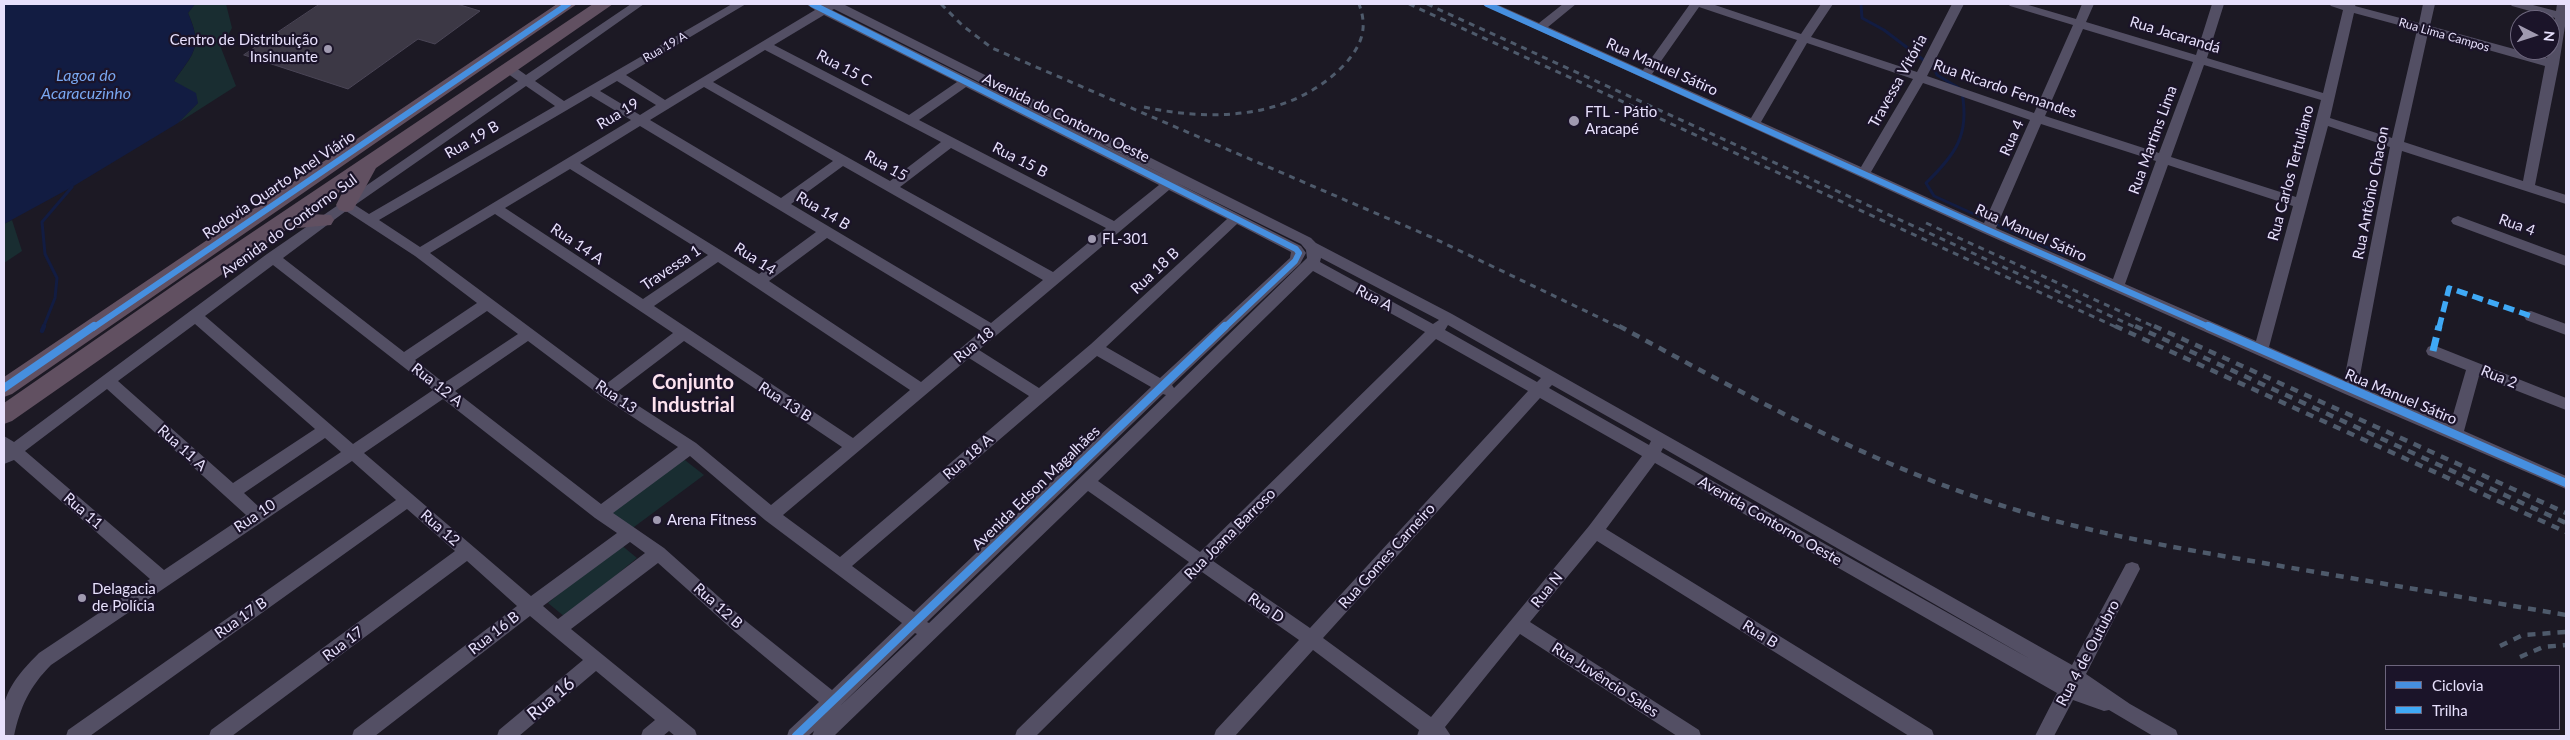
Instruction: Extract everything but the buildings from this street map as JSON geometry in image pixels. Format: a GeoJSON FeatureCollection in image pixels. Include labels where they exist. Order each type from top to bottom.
{"type":"FeatureCollection","features":[{"type":"Feature","properties":{"kind":"highway","name":"Rodovia Quarto Anel Viário"},"geometry":{"type":"LineString","coordinates":[[4,388],[568,4]]}},
{"type":"Feature","properties":{"kind":"highway"},"geometry":{"type":"LineString","coordinates":[[4,415],[368,163],[604,4]]}},
{"type":"Feature","properties":{"kind":"highway"},"geometry":{"type":"LineString","coordinates":[[346,204],[368,163]]}},
{"type":"Feature","properties":{"kind":"highway"},"geometry":{"type":"LineString","coordinates":[[282,222],[324,220]]}},
{"type":"Feature","properties":{"kind":"highway"},"geometry":{"type":"LineString","coordinates":[[224,262],[222,259],[225,249],[247,224]]}},
{"type":"Feature","properties":{"kind":"highway"},"geometry":{"type":"LineString","coordinates":[[49,356],[66,357],[70,362],[68,370]]}},
{"type":"Feature","properties":{"kind":"street","name":"Avenida do Contorno Sul"},"geometry":{"type":"LineString","coordinates":[[7,450],[108,381],[272,257],[346,204],[638,4]]}},
{"type":"Feature","properties":{"kind":"street","name":"Avenida do Contorno Sul"},"geometry":{"type":"LineString","coordinates":[[600,31],[649,4]]}},
{"type":"Feature","properties":{"kind":"street","name":"Rua 19 A"},"geometry":{"type":"LineString","coordinates":[[590,90],[740,4]]}},
{"type":"Feature","properties":{"kind":"street","name":"Rua Manuel Sátiro"},"geometry":{"type":"LineString","coordinates":[[1487,4],[1646,74],[1988,230],[2566,483]]}},
{"type":"Feature","properties":{"kind":"street"},"geometry":{"type":"LineString","coordinates":[[1540,28],[1570,4]]}},
{"type":"Feature","properties":{"kind":"street"},"geometry":{"type":"LineString","coordinates":[[1646,74],[1696,4]]}},
{"type":"Feature","properties":{"kind":"street","name":"Rua Ricardo Fernandes"},"geometry":{"type":"LineString","coordinates":[[1701,4],[1919,77],[1963,94],[2299,203]]}},
{"type":"Feature","properties":{"kind":"street"},"geometry":{"type":"LineString","coordinates":[[1754,123],[1804,38],[1828,4]]}},
{"type":"Feature","properties":{"kind":"street","name":"Travessa Vitória"},"geometry":{"type":"LineString","coordinates":[[1864,173],[1958,4]]}},
{"type":"Feature","properties":{"kind":"street","name":"Rua Jacarandá"},"geometry":{"type":"LineString","coordinates":[[2014,4],[2326,98]]}},
{"type":"Feature","properties":{"kind":"street","name":"Rua 4"},"geometry":{"type":"LineString","coordinates":[[1988,230],[2088,4]]}},
{"type":"Feature","properties":{"kind":"street","name":"Rua Martins Lima"},"geometry":{"type":"LineString","coordinates":[[2117,286],[2200,60],[2218,4]]}},
{"type":"Feature","properties":{"kind":"street","name":"Rua Lima Campos"},"geometry":{"type":"LineString","coordinates":[[2336,4],[2349,6],[2423,29],[2553,64]]}},
{"type":"Feature","properties":{"kind":"street","name":"Rua Antônio Chacon"},"geometry":{"type":"LineString","coordinates":[[2350,390],[2397,145],[2429,4]]}},
{"type":"Feature","properties":{"kind":"street"},"geometry":{"type":"LineString","coordinates":[[2516,4],[2564,12],[2528,187]]}},
{"type":"Feature","properties":{"kind":"street","name":"Rua 19"},"geometry":{"type":"LineString","coordinates":[[420,253],[764,45],[826,5]]}},
{"type":"Feature","properties":{"kind":"street","name":"Avenida do Contorno Oeste"},"geometry":{"type":"LineString","coordinates":[[826,5],[934,60],[1077,125],[1236,218],[1298,251],[1295,261]]}},
{"type":"Feature","properties":{"kind":"street","name":"Rua Carlos Tertuliano"},"geometry":{"type":"LineString","coordinates":[[2261,350],[2299,203],[2323,120],[2326,98],[2349,6]]}},
{"type":"Feature","properties":{"kind":"street","name":"Rua 15 C"},"geometry":{"type":"LineString","coordinates":[[764,45],[909,121]]}},
{"type":"Feature","properties":{"kind":"street","name":"Avenida do Contorno Oeste"},"geometry":{"type":"LineString","coordinates":[[934,60],[965,82],[1047,124],[1306,241],[1310,246]]}},
{"type":"Feature","properties":{"kind":"street"},"geometry":{"type":"LineString","coordinates":[[508,68],[524,81],[563,106]]}},
{"type":"Feature","properties":{"kind":"street"},"geometry":{"type":"LineString","coordinates":[[617,75],[664,105]]}},
{"type":"Feature","properties":{"kind":"street","name":"Rua 15"},"geometry":{"type":"LineString","coordinates":[[702,81],[1055,280]]}},
{"type":"Feature","properties":{"kind":"street"},"geometry":{"type":"LineString","coordinates":[[909,121],[965,82]]}},
{"type":"Feature","properties":{"kind":"street","name":"Rua 19 B"},"geometry":{"type":"LineString","coordinates":[[370,219],[590,90]]}},
{"type":"Feature","properties":{"kind":"street","name":"Rua 14 B"},"geometry":{"type":"LineString","coordinates":[[590,90],[992,331]]}},
{"type":"Feature","properties":{"kind":"street"},"geometry":{"type":"LineString","coordinates":[[1047,124],[1058,115]]}},
{"type":"Feature","properties":{"kind":"street"},"geometry":{"type":"LineString","coordinates":[[2323,120],[2566,200]]}},
{"type":"Feature","properties":{"kind":"street","name":"Rua 15 B"},"geometry":{"type":"LineString","coordinates":[[909,121],[1116,228]]}},
{"type":"Feature","properties":{"kind":"street"},"geometry":{"type":"LineString","coordinates":[[1067,133],[1077,125]]}},
{"type":"Feature","properties":{"kind":"street"},"geometry":{"type":"LineString","coordinates":[[891,187],[950,142]]}},
{"type":"Feature","properties":{"kind":"street"},"geometry":{"type":"LineString","coordinates":[[781,205],[842,160]]}},
{"type":"Feature","properties":{"kind":"street","name":"Rua 14"},"geometry":{"type":"LineString","coordinates":[[569,162],[759,281],[920,388]]}},
{"type":"Feature","properties":{"kind":"street","name":"Rua 18"},"geometry":{"type":"LineString","coordinates":[[771,515],[920,388],[1055,280],[1173,180]]}},
{"type":"Feature","properties":{"kind":"street","name":"Rua 13"},"geometry":{"type":"LineString","coordinates":[[346,204],[420,253],[606,392],[690,447],[771,515],[922,628]]}},
{"type":"Feature","properties":{"kind":"street","name":"Rua 14 A"},"geometry":{"type":"LineString","coordinates":[[494,207],[642,307]]}},
{"type":"Feature","properties":{"kind":"street","name":"Rua 18 B"},"geometry":{"type":"LineString","coordinates":[[1096,348],[1236,218]]}},
{"type":"Feature","properties":{"kind":"street","name":"Rua 4"},"geometry":{"type":"LineString","coordinates":[[2458,221],[2566,261]]}},
{"type":"Feature","properties":{"kind":"street"},"geometry":{"type":"LineString","coordinates":[[759,281],[826,232]]}},
{"type":"Feature","properties":{"kind":"street"},"geometry":{"type":"LineString","coordinates":[[1310,246],[1314,256],[1312,264]]}},
{"type":"Feature","properties":{"kind":"street","name":"Avenida Contorno Oeste"},"geometry":{"type":"LineString","coordinates":[[1310,246],[1447,318],[1873,560],[2072,683]]}},
{"type":"Feature","properties":{"kind":"street","name":"Travessa 1"},"geometry":{"type":"LineString","coordinates":[[642,307],[718,255]]}},
{"type":"Feature","properties":{"kind":"street","name":"Rua 12 A"},"geometry":{"type":"LineString","coordinates":[[272,257],[601,513]]}},
{"type":"Feature","properties":{"kind":"street","name":"Avenida Edson Magalhães"},"geometry":{"type":"LineString","coordinates":[[922,628],[1162,386],[1295,261]]}},
{"type":"Feature","properties":{"kind":"street","name":"Avenida Edson Magalhães"},"geometry":{"type":"LineString","coordinates":[[796,736],[831,712],[922,628],[1088,482],[1176,394],[1312,264]]}},
{"type":"Feature","properties":{"kind":"street","name":"Rua A"},"geometry":{"type":"LineString","coordinates":[[1312,264],[1435,331]]}},
{"type":"Feature","properties":{"kind":"street"},"geometry":{"type":"LineString","coordinates":[[1373,297],[1385,285]]}},
{"type":"Feature","properties":{"kind":"street"},"geometry":{"type":"LineString","coordinates":[[1397,310],[1409,298]]}},
{"type":"Feature","properties":{"kind":"street"},"geometry":{"type":"LineString","coordinates":[[405,359],[487,304]]}},
{"type":"Feature","properties":{"kind":"street","name":"Rua 13 B"},"geometry":{"type":"LineString","coordinates":[[642,307],[853,446]]}},
{"type":"Feature","properties":{"kind":"street","name":"Rua 12"},"geometry":{"type":"LineString","coordinates":[[195,316],[530,606],[688,736]]}},
{"type":"Feature","properties":{"kind":"street"},"geometry":{"type":"LineString","coordinates":[[2532,316],[2566,330]]}},
{"type":"Feature","properties":{"kind":"street"},"geometry":{"type":"LineString","coordinates":[[1435,331],[1447,318]]}},
{"type":"Feature","properties":{"kind":"street","name":"Avenida Contorno Oeste"},"geometry":{"type":"LineString","coordinates":[[1435,331],[1862,574],[2124,710],[2170,736]]}},
{"type":"Feature","properties":{"kind":"street","name":"Rua Joana Barroso"},"geometry":{"type":"LineString","coordinates":[[1024,736],[1435,331]]}},
{"type":"Feature","properties":{"kind":"street","name":"Rua 10"},"geometry":{"type":"LineString","coordinates":[[6,729],[16,693],[31,672],[70,640],[528,334]]}},
{"type":"Feature","properties":{"kind":"street"},"geometry":{"type":"LineString","coordinates":[[606,392],[682,334]]}},
{"type":"Feature","properties":{"kind":"street"},"geometry":{"type":"LineString","coordinates":[[1096,348],[1176,394]]}},
{"type":"Feature","properties":{"kind":"street","name":"Rua 18 A"},"geometry":{"type":"LineString","coordinates":[[840,568],[1039,395],[1096,348]]}},
{"type":"Feature","properties":{"kind":"street"},"geometry":{"type":"LineString","coordinates":[[967,350],[1039,395]]}},
{"type":"Feature","properties":{"kind":"street","name":"Rua 2"},"geometry":{"type":"LineString","coordinates":[[2432,351],[2566,404]]}},
{"type":"Feature","properties":{"kind":"street"},"geometry":{"type":"LineString","coordinates":[[2455,435],[2474,367]]}},
{"type":"Feature","properties":{"kind":"street","name":"Rua Gomes Carneiro"},"geometry":{"type":"LineString","coordinates":[[1223,736],[1551,377]]}},
{"type":"Feature","properties":{"kind":"street","name":"Rua 11 A"},"geometry":{"type":"LineString","coordinates":[[108,381],[256,516]]}},
{"type":"Feature","properties":{"kind":"street"},"geometry":{"type":"LineString","coordinates":[[231,494],[327,429]]}},
{"type":"Feature","properties":{"kind":"street","name":"Rua N"},"geometry":{"type":"LineString","coordinates":[[1433,734],[1595,531],[1652,454],[1659,438]]}},
{"type":"Feature","properties":{"kind":"street"},"geometry":{"type":"LineString","coordinates":[[601,513],[690,447]]}},
{"type":"Feature","properties":{"kind":"street","name":"Rua 11"},"geometry":{"type":"LineString","coordinates":[[7,450],[162,579]]}},
{"type":"Feature","properties":{"kind":"street","name":"Rua D"},"geometry":{"type":"LineString","coordinates":[[1088,482],[1311,639],[1433,734]]}},
{"type":"Feature","properties":{"kind":"street","name":"Rua 17 B"},"geometry":{"type":"LineString","coordinates":[[75,736],[408,500]]}},
{"type":"Feature","properties":{"kind":"street","name":"Rua 12 B"},"geometry":{"type":"LineString","coordinates":[[601,513],[658,553],[741,627],[831,712]]}},
{"type":"Feature","properties":{"kind":"street","name":"Rua B"},"geometry":{"type":"LineString","coordinates":[[1595,531],[1925,736]]}},
{"type":"Feature","properties":{"kind":"street","name":"Rua 16 B"},"geometry":{"type":"LineString","coordinates":[[361,736],[530,606],[630,533]]}},
{"type":"Feature","properties":{"kind":"street","name":"Rua 17"},"geometry":{"type":"LineString","coordinates":[[218,736],[467,552]]}},
{"type":"Feature","properties":{"kind":"street"},"geometry":{"type":"LineString","coordinates":[[558,629],[658,553]]}},
{"type":"Feature","properties":{"kind":"street"},"geometry":{"type":"LineString","coordinates":[[1862,574],[1873,560]]}},
{"type":"Feature","properties":{"kind":"street","name":"Rua 4 de Outubro"},"geometry":{"type":"LineString","coordinates":[[2044,736],[2132,569]]}},
{"type":"Feature","properties":{"kind":"street","name":"Rua Juvêncio Sales"},"geometry":{"type":"LineString","coordinates":[[1519,624],[1692,736]]}},
{"type":"Feature","properties":{"kind":"street","name":"Rua 16"},"geometry":{"type":"LineString","coordinates":[[506,736],[595,661]]}},
{"type":"Feature","properties":{"kind":"street","name":"Avenida Edson Magalhães"},"geometry":{"type":"LineString","coordinates":[[821,736],[831,712]]}},
{"type":"Feature","properties":{"kind":"street"},"geometry":{"type":"LineString","coordinates":[[650,736],[668,720]]}},
{"type":"Feature","properties":{"kind":"green space"},"geometry":{"type":"Polygon","coordinates":[[[195,4],[226,4],[232,28],[221,48],[236,86],[178,123],[198,103],[174,81],[194,49],[195,34],[188,13],[195,4]]]}},
{"type":"Feature","properties":{"kind":"green space"},"geometry":{"type":"Polygon","coordinates":[[[12,220],[22,251],[4,263],[4,224],[12,220]]]}},
{"type":"Feature","properties":{"kind":"green space"},"geometry":{"type":"Polygon","coordinates":[[[681,457],[704,475],[630,530],[609,513],[681,457]]]}},
{"type":"Feature","properties":{"kind":"green space"},"geometry":{"type":"Polygon","coordinates":[[[620,544],[637,558],[565,617],[548,603],[620,544]]]}},
{"type":"Feature","properties":{"kind":"water","name":"Lagoa do Acaracuzinho"},"geometry":{"type":"Polygon","coordinates":[[[4,4],[195,4],[188,13],[195,34],[194,49],[174,81],[196,93],[198,103],[178,123],[72,187],[4,224],[4,4]]]}},
{"type":"Feature","properties":{"kind":"waterway"},"geometry":{"type":"LineString","coordinates":[[1861,4],[1862,18],[1884,30],[1934,68],[1937,75],[1959,88]]}},
{"type":"Feature","properties":{"kind":"waterway"},"geometry":{"type":"LineString","coordinates":[[1962,93],[1964,108],[1962,133],[1945,163],[1926,183],[1934,196],[2064,255]]}},
{"type":"Feature","properties":{"kind":"waterway"},"geometry":{"type":"LineString","coordinates":[[43,328],[55,298],[57,278],[45,254],[42,222],[72,187],[72,183]]}},
{"type":"Feature","properties":{"kind":"waterway"},"geometry":{"type":"LineString","coordinates":[[42,331],[44,326]]}},
{"type":"Feature","properties":{"kind":"railway"},"geometry":{"type":"LineString","coordinates":[[941,4],[963,26],[992,48],[1431,237],[1621,328]]}},
{"type":"Feature","properties":{"kind":"railway"},"geometry":{"type":"LineString","coordinates":[[1144,107],[1171,112],[1225,114],[1252,112],[1302,96],[1325,82],[1346,63],[1356,49],[1360,42],[1363,28],[1359,4]]}},
{"type":"Feature","properties":{"kind":"railway"},"geometry":{"type":"LineString","coordinates":[[1409,4],[2118,328]]}},
{"type":"Feature","properties":{"kind":"railway"},"geometry":{"type":"LineString","coordinates":[[1427,4],[2137,328]]}},
{"type":"Feature","properties":{"kind":"railway"},"geometry":{"type":"LineString","coordinates":[[1926,223],[2157,328]]}},
{"type":"Feature","properties":{"kind":"railway"},"geometry":{"type":"LineString","coordinates":[[1619,326],[1750,397],[1883,461],[1929,480],[2012,509],[2158,544],[2566,615]]}},
{"type":"Feature","properties":{"kind":"railway"},"geometry":{"type":"LineString","coordinates":[[2115,326],[2566,532]]}},
{"type":"Feature","properties":{"kind":"railway"},"geometry":{"type":"LineString","coordinates":[[2135,326],[2566,523]]}},
{"type":"Feature","properties":{"kind":"railway"},"geometry":{"type":"LineString","coordinates":[[2154,326],[2566,513]]}},
{"type":"Feature","properties":{"kind":"railway"},"geometry":{"type":"LineString","coordinates":[[2500,646],[2523,635],[2566,632]]}},
{"type":"Feature","properties":{"kind":"railway"},"geometry":{"type":"LineString","coordinates":[[2520,657],[2543,647],[2566,645]]}},
{"type":"Feature","properties":{"kind":"marked path"},"geometry":{"type":"LineString","coordinates":[[2433,351],[2449,288],[2531,316]]}},
{"type":"Feature","properties":{"kind":"cycle path"},"geometry":{"type":"LineString","coordinates":[[4,388],[568,4]]}},
{"type":"Feature","properties":{"kind":"cycle path"},"geometry":{"type":"LineString","coordinates":[[796,736],[1295,261],[1299,253],[1296,249],[1236,218],[812,4]]}},
{"type":"Feature","properties":{"kind":"cycle path"},"geometry":{"type":"LineString","coordinates":[[1487,4],[1988,230],[2566,483]]}},
{"type":"Feature","properties":{"kind":"place","name":"Centro de Distribuição Insinuante"},"geometry":{"type":"Point","coordinates":[328,49]}},
{"type":"Feature","properties":{"kind":"place","name":"FTL - Pátio Aracapé"},"geometry":{"type":"Point","coordinates":[1574,121]}},
{"type":"Feature","properties":{"kind":"place","name":"FL-301"},"geometry":{"type":"Point","coordinates":[1092,239]}},
{"type":"Feature","properties":{"kind":"place","name":"Arena Fitness"},"geometry":{"type":"Point","coordinates":[657,520]}},
{"type":"Feature","properties":{"kind":"place","name":"Delagacia de Polícia"},"geometry":{"type":"Point","coordinates":[82,598]}},
{"type":"Feature","properties":{"kind":"district","name":"Conjunto Industrial"},"geometry":{"type":"Point","coordinates":[693,394]}}]}
